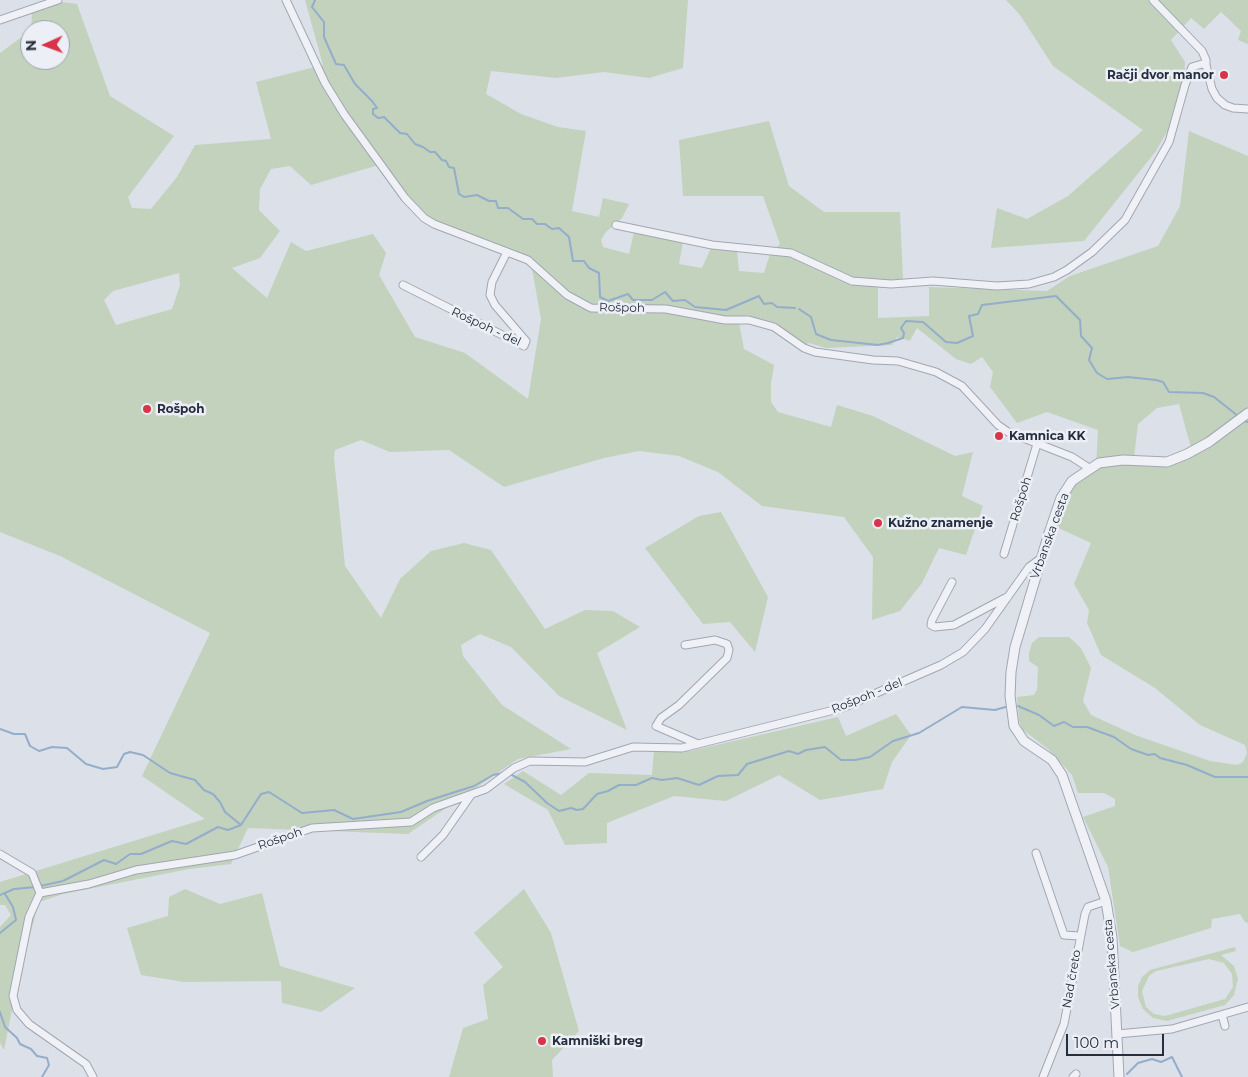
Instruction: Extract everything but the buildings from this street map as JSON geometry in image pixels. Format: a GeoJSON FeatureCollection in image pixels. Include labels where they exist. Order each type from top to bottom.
{"type":"FeatureCollection","features":[{"type":"Feature","properties":{"kind":"street"},"geometry":{"type":"LineString","coordinates":[[0,20],[58,0]]}},
{"type":"Feature","properties":{"kind":"street","name":"Rošpoh"},"geometry":{"type":"LineString","coordinates":[[286,0],[325,83],[344,114],[406,198],[424,218],[434,224],[528,260],[567,295],[591,308],[666,309],[725,320],[750,320],[774,326],[804,348],[815,352],[872,360],[898,361],[936,372],[962,386],[998,425],[1008,432],[1072,457],[1088,468]]}},
{"type":"Feature","properties":{"kind":"street"},"geometry":{"type":"LineString","coordinates":[[1152,0],[1202,51],[1217,98],[1233,108],[1248,109]]}},
{"type":"Feature","properties":{"kind":"street"},"geometry":{"type":"LineString","coordinates":[[616,225],[712,245],[791,253],[852,281],[891,284],[934,281],[998,286],[1029,284],[1054,278],[1092,252],[1125,220],[1169,142],[1184,85],[1192,68],[1202,64],[1206,65]]}},
{"type":"Feature","properties":{"kind":"street","name":"Rošpoh - del"},"geometry":{"type":"LineString","coordinates":[[403,285],[524,346],[526,341],[495,305],[490,295],[492,282],[507,252]]}},
{"type":"Feature","properties":{"kind":"street","name":"Vrbanska cesta"},"geometry":{"type":"LineString","coordinates":[[1119,1077],[1112,938],[1106,901],[1062,775],[1052,760],[1018,734],[1011,713],[1010,696],[1015,647],[1040,559],[1061,498],[1072,481],[1088,468],[1099,463],[1123,460],[1167,462],[1209,442],[1247,414]]}},
{"type":"Feature","properties":{"kind":"street","name":"Rošpoh"},"geometry":{"type":"LineString","coordinates":[[1004,554],[1037,444]]}},
{"type":"Feature","properties":{"kind":"street","name":"Rošpoh - del"},"geometry":{"type":"LineString","coordinates":[[514,768],[530,761],[585,762],[633,747],[682,748],[842,708],[941,665],[964,652],[985,630],[1006,598],[1030,567],[1040,559]]}},
{"type":"Feature","properties":{"kind":"street","name":"Rošpoh - del"},"geometry":{"type":"LineString","coordinates":[[952,582],[932,620],[931,625],[935,627],[954,625],[1006,598]]}},
{"type":"Feature","properties":{"kind":"street"},"geometry":{"type":"LineString","coordinates":[[685,646],[715,640],[727,644],[729,650],[727,658],[679,705],[661,718],[656,726],[698,744]]}},
{"type":"Feature","properties":{"kind":"street","name":"Rošpoh"},"geometry":{"type":"LineString","coordinates":[[38,888],[89,884],[136,870],[211,860],[235,854],[312,828],[411,822],[433,808],[486,789],[504,778],[514,768]]}},
{"type":"Feature","properties":{"kind":"street"},"geometry":{"type":"LineString","coordinates":[[421,857],[443,835],[471,795]]}},
{"type":"Feature","properties":{"kind":"street","name":"Nad čreto"},"geometry":{"type":"LineString","coordinates":[[1036,853],[1064,936],[1079,936]]}},
{"type":"Feature","properties":{"kind":"street"},"geometry":{"type":"LineString","coordinates":[[0,854],[22,865],[32,873],[38,888],[28,917],[13,996],[18,1010],[29,1024],[86,1064],[93,1077]]}},
{"type":"Feature","properties":{"kind":"street","name":"Nad čreto"},"geometry":{"type":"LineString","coordinates":[[1043,1077],[1064,1024],[1079,936],[1088,907],[1106,901]]}},
{"type":"Feature","properties":{"kind":"street"},"geometry":{"type":"LineString","coordinates":[[1117,1034],[1172,1029],[1248,1007]]}},
{"type":"Feature","properties":{"kind":"street"},"geometry":{"type":"LineString","coordinates":[[1222,1015],[1225,1026]]}},
{"type":"Feature","properties":{"kind":"green space"},"geometry":{"type":"Polygon","coordinates":[[[305,0],[688,0],[683,68],[649,78],[604,72],[556,78],[491,71],[486,94],[521,114],[558,127],[586,131],[572,211],[599,217],[603,198],[629,204],[622,218],[606,232],[601,240],[603,247],[629,254],[634,232],[683,242],[679,264],[702,268],[711,248],[737,250],[739,271],[764,273],[770,254],[780,244],[763,196],[683,196],[679,140],[769,121],[789,186],[824,212],[900,212],[903,280],[878,282],[878,318],[929,316],[929,287],[1047,291],[1070,276],[1158,246],[1180,206],[1189,131],[1248,156],[1248,923],[1245,922],[1240,914],[1212,919],[1211,928],[1133,952],[1120,946],[1108,867],[1083,817],[1115,806],[1115,799],[1104,793],[1078,793],[1072,775],[1048,749],[1022,729],[1019,720],[1017,697],[1034,695],[1037,690],[1038,667],[1029,661],[1032,643],[1039,637],[1069,637],[1081,648],[1091,668],[1083,701],[1091,715],[1135,735],[1210,761],[1237,765],[1243,762],[1247,753],[1245,745],[1200,725],[1155,688],[1101,655],[1087,623],[1089,610],[1074,584],[1091,543],[1054,526],[1061,500],[1076,483],[1096,468],[1098,430],[1047,412],[1017,423],[990,387],[993,372],[982,357],[971,364],[956,359],[917,328],[910,341],[897,337],[892,345],[826,348],[809,343],[805,345],[763,319],[738,317],[744,349],[774,365],[771,402],[778,412],[831,427],[837,405],[873,416],[955,456],[973,452],[962,496],[983,506],[966,555],[939,548],[922,583],[900,611],[872,620],[873,557],[844,517],[762,506],[718,472],[679,456],[639,451],[604,458],[504,487],[449,450],[390,452],[361,440],[335,450],[334,458],[345,566],[381,618],[400,579],[431,551],[464,543],[491,550],[545,629],[585,610],[613,611],[640,627],[597,653],[627,730],[559,696],[511,647],[480,634],[461,645],[463,656],[502,705],[571,749],[518,759],[408,834],[248,828],[231,864],[189,869],[63,894],[39,902],[19,975],[4,1050],[0,1043],[0,927],[11,915],[5,905],[0,905],[0,882],[205,819],[142,776],[210,633],[60,556],[0,532],[0,53],[20,38],[20,70],[70,70],[70,20],[32,20],[32,13],[62,2],[77,4],[110,96],[174,136],[128,197],[132,208],[151,209],[177,177],[195,145],[271,139],[256,82],[323,65],[305,0]],[[382,164],[311,185],[290,166],[271,169],[260,189],[259,210],[280,231],[260,258],[232,268],[267,298],[291,242],[306,251],[373,234],[386,253],[379,275],[415,337],[465,353],[528,399],[541,319],[531,263],[427,219],[382,164]],[[179,273],[113,291],[104,300],[116,325],[172,309],[180,285],[179,273]],[[1179,404],[1157,408],[1138,424],[1133,465],[1160,466],[1193,455],[1179,404]]]}},
{"type":"Feature","properties":{"kind":"green space"},"geometry":{"type":"Polygon","coordinates":[[[1006,0],[1248,0],[1248,44],[1238,40],[1241,31],[1221,12],[1204,29],[1191,18],[1171,40],[1185,62],[1183,89],[1172,123],[1156,151],[1084,241],[991,248],[997,208],[1027,219],[1068,196],[1143,130],[1053,66],[1020,15],[1006,0]]]}},
{"type":"Feature","properties":{"kind":"green space"},"geometry":{"type":"Polygon","coordinates":[[[721,512],[768,597],[755,652],[730,622],[703,624],[645,548],[699,516],[721,512]]]}},
{"type":"Feature","properties":{"kind":"green space"},"geometry":{"type":"Polygon","coordinates":[[[896,714],[911,735],[892,762],[883,789],[820,800],[779,775],[726,801],[674,796],[607,823],[607,843],[565,845],[548,810],[504,784],[523,771],[561,795],[589,773],[652,775],[654,751],[690,751],[838,717],[846,736],[896,714]]]}},
{"type":"Feature","properties":{"kind":"green space"},"geometry":{"type":"Polygon","coordinates":[[[185,889],[220,904],[262,893],[280,966],[355,988],[321,1012],[282,1003],[281,981],[184,982],[141,975],[127,928],[168,916],[169,897],[185,889]]]}},
{"type":"Feature","properties":{"kind":"green space"},"geometry":{"type":"Polygon","coordinates":[[[524,889],[551,933],[579,1031],[552,1060],[553,1077],[449,1077],[463,1028],[488,1019],[483,985],[503,967],[474,933],[524,889]]]}},
{"type":"Feature","properties":{"kind":"green space"},"geometry":{"type":"Polygon","coordinates":[[[1235,947],[1236,951],[1221,955],[1234,966],[1238,979],[1234,995],[1225,1005],[1167,1021],[1153,1018],[1143,1009],[1138,997],[1138,986],[1142,977],[1150,970],[1235,947]],[[1209,959],[1156,971],[1149,976],[1142,991],[1146,1007],[1154,1014],[1165,1016],[1225,999],[1233,987],[1232,974],[1224,963],[1209,959]]]}},
{"type":"Feature","properties":{"kind":"waterway"},"geometry":{"type":"LineString","coordinates":[[315,0],[312,7],[324,22],[324,37],[336,64],[344,65],[355,84],[372,101],[377,108],[373,109],[373,114],[378,118],[384,117],[400,133],[407,134],[415,144],[430,152],[435,152],[442,160],[446,161],[449,167],[454,168],[459,194],[464,197],[477,195],[489,201],[496,201],[498,208],[508,208],[523,219],[532,219],[537,224],[545,224],[552,229],[559,228],[569,237],[573,261],[584,261],[589,268],[599,273],[600,297],[608,301],[628,294],[633,300],[652,300],[665,292],[673,301],[685,300],[695,307],[726,310],[759,296],[764,304],[772,303],[777,307],[795,308]]}},
{"type":"Feature","properties":{"kind":"waterway"},"geometry":{"type":"LineString","coordinates":[[799,309],[811,317],[816,334],[831,340],[878,345],[888,343],[903,338],[904,333],[901,328],[906,321],[923,322],[946,342],[957,343],[973,336],[969,316],[978,314],[982,305],[1056,296],[1080,320],[1081,336],[1092,348],[1089,360],[1097,373],[1107,379],[1128,377],[1156,380],[1163,382],[1169,392],[1203,393],[1214,397],[1238,416]]}},
{"type":"Feature","properties":{"kind":"waterway"},"geometry":{"type":"LineString","coordinates":[[1242,421],[1248,422]]}},
{"type":"Feature","properties":{"kind":"waterway"},"geometry":{"type":"LineString","coordinates":[[510,774],[525,782],[547,803],[559,811],[571,808],[577,810],[583,809],[597,794],[619,785],[636,785],[652,778],[662,780],[677,778],[699,785],[718,776],[738,775],[747,764],[789,751],[798,754],[806,750],[825,747],[841,760],[870,757],[893,741],[919,733],[962,707],[995,710],[1009,706]]}},
{"type":"Feature","properties":{"kind":"waterway"},"geometry":{"type":"LineString","coordinates":[[1018,706],[1039,715],[1054,726],[1064,722],[1073,727],[1087,727],[1114,737],[1131,749],[1148,755],[1155,754],[1160,758],[1187,765],[1215,777],[1248,777]]}},
{"type":"Feature","properties":{"kind":"waterway"},"geometry":{"type":"LineString","coordinates":[[0,729],[14,734],[25,734],[30,746],[39,751],[52,747],[67,748],[86,764],[103,769],[117,767],[124,754],[130,752],[143,755],[170,773],[195,780],[204,790],[213,794],[225,812],[241,825]]}},
{"type":"Feature","properties":{"kind":"waterway"},"geometry":{"type":"LineString","coordinates":[[40,886],[63,881],[104,860],[116,864],[130,854],[141,854],[172,841],[186,844],[218,827],[228,830],[241,825],[261,794],[269,792],[302,813],[334,810],[353,819],[401,812],[427,801],[474,786],[493,775],[503,773]]}},
{"type":"Feature","properties":{"kind":"waterway"},"geometry":{"type":"LineString","coordinates":[[0,895],[14,889],[36,887]]}},
{"type":"Feature","properties":{"kind":"waterway"},"geometry":{"type":"LineString","coordinates":[[0,933],[16,920],[13,907],[5,894]]}},
{"type":"Feature","properties":{"kind":"waterway"},"geometry":{"type":"LineString","coordinates":[[0,1012],[5,1027],[17,1038],[20,1044],[31,1049],[37,1056],[47,1058],[49,1065],[42,1077]]}},
{"type":"Feature","properties":{"kind":"waterway"},"geometry":{"type":"LineString","coordinates":[[1127,1074],[1138,1063],[1152,1059],[1161,1062],[1172,1057],[1182,1077]]}},
{"type":"Feature","properties":{"kind":"place","name":"Račji dvor manor"},"geometry":{"type":"Point","coordinates":[1224,75]}},
{"type":"Feature","properties":{"kind":"place","name":"Rošpoh"},"geometry":{"type":"Point","coordinates":[147,409]}},
{"type":"Feature","properties":{"kind":"place","name":"Kamnica KK"},"geometry":{"type":"Point","coordinates":[999,436]}},
{"type":"Feature","properties":{"kind":"place","name":"Kužno znamenje"},"geometry":{"type":"Point","coordinates":[878,523]}},
{"type":"Feature","properties":{"kind":"place","name":"Kamniški breg"},"geometry":{"type":"Point","coordinates":[542,1041]}}]}
